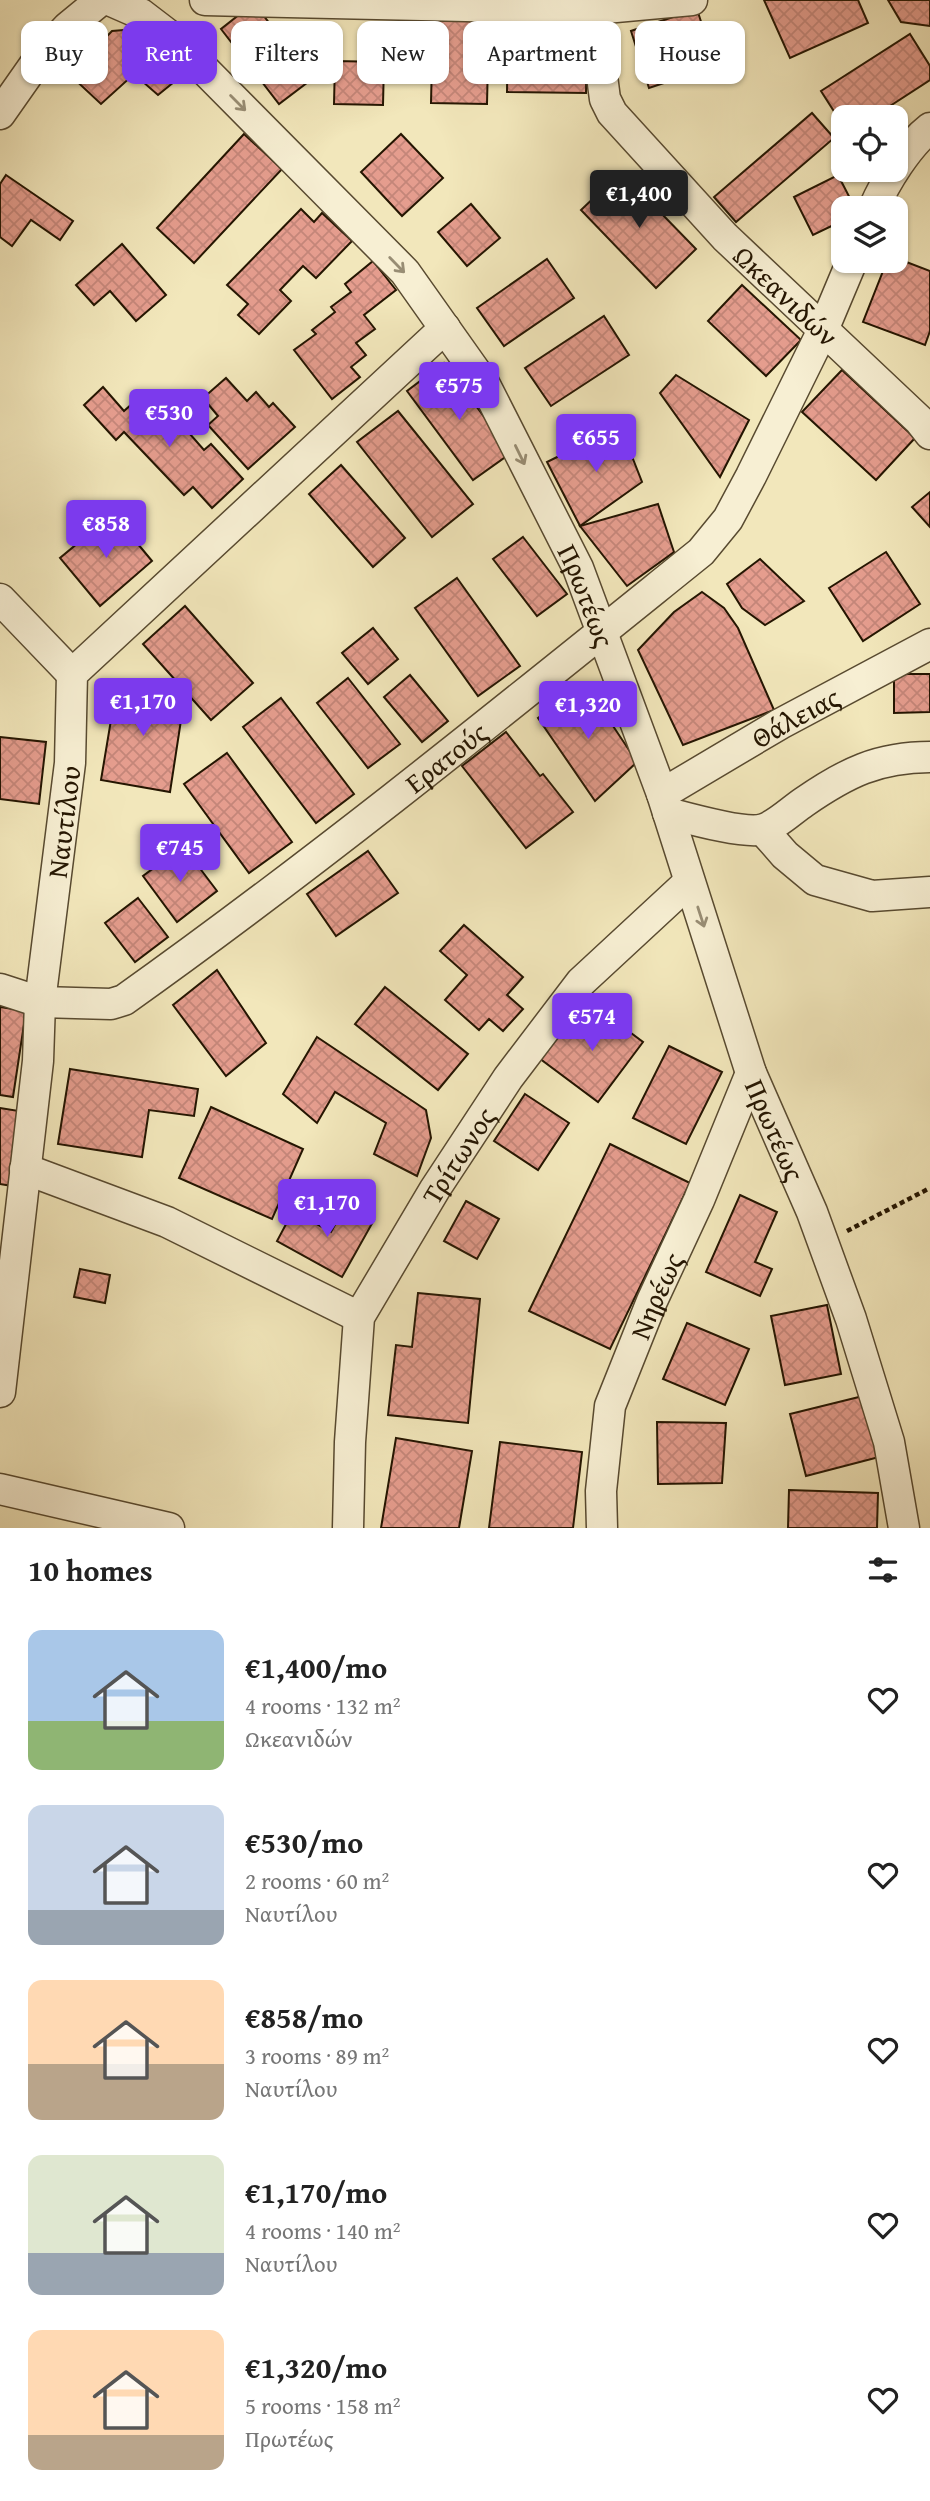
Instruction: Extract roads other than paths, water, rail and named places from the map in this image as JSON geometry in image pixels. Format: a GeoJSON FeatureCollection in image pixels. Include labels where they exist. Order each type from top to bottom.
{"type":"FeatureCollection","features":[{"type":"Feature","properties":{"kind":"street"},"geometry":{"type":"LineString","coordinates":[[0,114],[40,57],[68,27],[101,0]]}},
{"type":"Feature","properties":{"kind":"street","name":"Πρωτέως"},"geometry":{"type":"LineString","coordinates":[[109,0],[141,14],[175,40],[405,272],[485,385],[578,568],[665,804],[751,1073],[812,1212],[851,1319],[889,1442],[904,1528]]}},
{"type":"Feature","properties":{"kind":"street"},"geometry":{"type":"LineString","coordinates":[[205,0],[593,5],[692,0]]}},
{"type":"Feature","properties":{"kind":"street","name":"Ωκεανιδών"},"geometry":{"type":"LineString","coordinates":[[593,5],[605,99],[612,113],[725,237],[919,420],[930,434]]}},
{"type":"Feature","properties":{"kind":"street"},"geometry":{"type":"LineString","coordinates":[[879,196],[919,137],[930,128]]}},
{"type":"Feature","properties":{"kind":"street","name":"Ερατούς"},"geometry":{"type":"LineString","coordinates":[[0,989],[40,1002],[111,1004],[124,1000],[219,932],[339,840],[701,552],[728,519],[823,330],[847,273]]}},
{"type":"Feature","properties":{"kind":"street"},"geometry":{"type":"LineString","coordinates":[[0,599],[72,674],[445,328]]}},
{"type":"Feature","properties":{"kind":"street","name":"Θάλειας"},"geometry":{"type":"LineString","coordinates":[[665,804],[780,724],[930,644]]}},
{"type":"Feature","properties":{"kind":"street","name":"Ναυτίλου"},"geometry":{"type":"LineString","coordinates":[[0,1392],[38,1061],[40,1002],[69,763],[72,674]]}},
{"type":"Feature","properties":{"kind":"street"},"geometry":{"type":"LineString","coordinates":[[665,804],[714,826],[762,830],[840,778],[874,765],[911,757],[930,757]]}},
{"type":"Feature","properties":{"kind":"street"},"geometry":{"type":"LineString","coordinates":[[762,830],[785,855],[815,880],[872,896],[930,892]]}},
{"type":"Feature","properties":{"kind":"street","name":"Τρίτωνος"},"geometry":{"type":"LineString","coordinates":[[348,1528],[350,1442],[359,1317],[435,1189],[516,1067],[581,982],[689,882]]}},
{"type":"Feature","properties":{"kind":"street","name":"Νηρέως"},"geometry":{"type":"LineString","coordinates":[[602,1528],[601,1491],[610,1406],[652,1301],[699,1200],[751,1073]]}},
{"type":"Feature","properties":{"kind":"street"},"geometry":{"type":"LineString","coordinates":[[25,1169],[167,1222],[359,1317]]}},
{"type":"Feature","properties":{"kind":"street"},"geometry":{"type":"LineString","coordinates":[[0,1489],[169,1528]]}}]}
